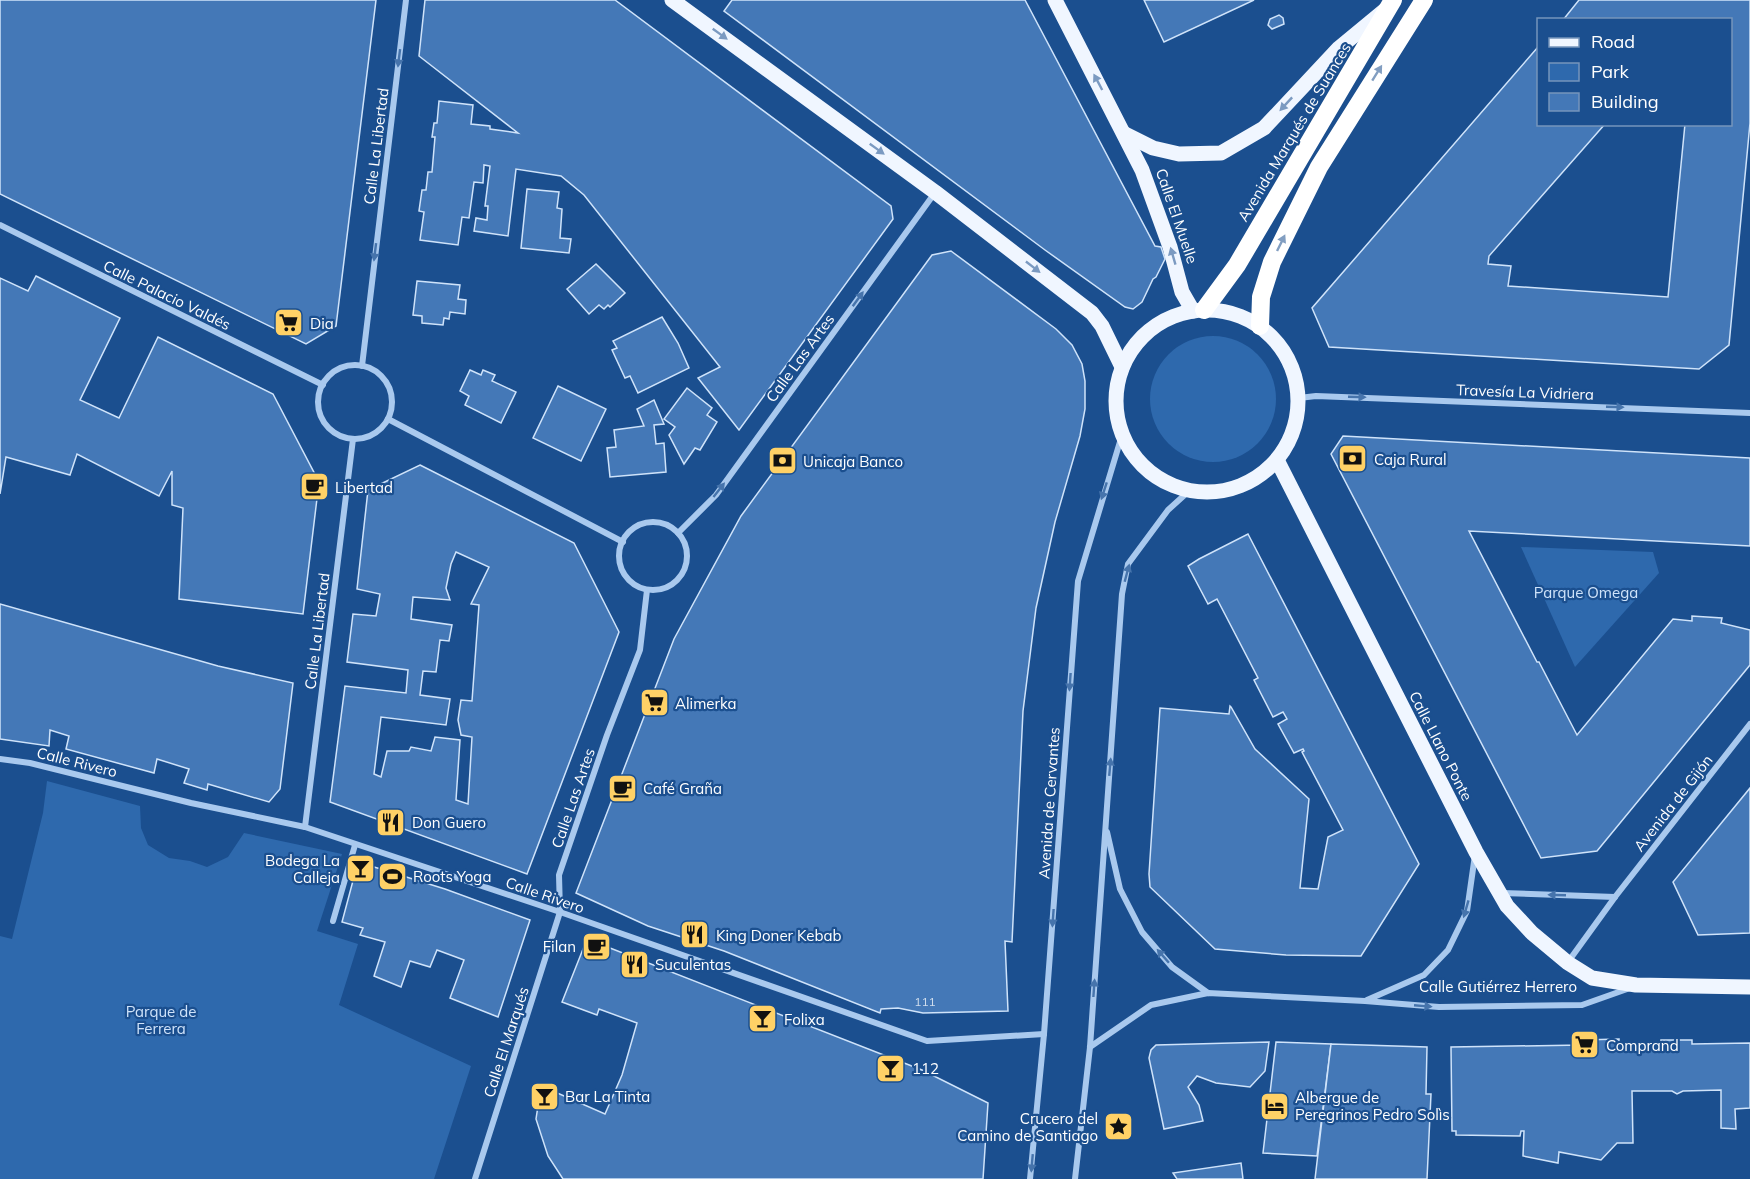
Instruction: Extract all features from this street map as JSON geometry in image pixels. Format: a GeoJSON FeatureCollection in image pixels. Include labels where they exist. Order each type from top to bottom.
{"type":"FeatureCollection","features":[{"type":"Feature","properties":{"kind":"highway"},"geometry":{"type":"LineString","coordinates":[[1260,326],[1261,297],[1272,262],[1319,167],[1424,0]]}},
{"type":"Feature","properties":{"kind":"highway","name":"Avenida Marqués de Suances"},"geometry":{"type":"LineString","coordinates":[[1198,310],[1224,283],[1392,3]]}},
{"type":"Feature","properties":{"kind":"main road"},"geometry":{"type":"LineString","coordinates":[[672,0],[935,192],[1092,313],[1102,327],[1122,368]]}},
{"type":"Feature","properties":{"kind":"main road","name":"Calle El Muelle"},"geometry":{"type":"LineString","coordinates":[[1055,0],[1142,170],[1170,247],[1182,292],[1198,310]]}},
{"type":"Feature","properties":{"kind":"main road"},"geometry":{"type":"LineString","coordinates":[[1125,134],[1153,148],[1179,154],[1221,153],[1264,128],[1339,48],[1392,3]]}},
{"type":"Feature","properties":{"kind":"main road"},"geometry":{"type":"LineString","coordinates":[[1198,310],[1224,311],[1260,326],[1275,339],[1290,361],[1299,398],[1294,429],[1277,460],[1261,475],[1239,487],[1214,492],[1189,491],[1170,485],[1148,471],[1122,435],[1117,413],[1117,389],[1129,352],[1149,331],[1169,318],[1198,310]]}},
{"type":"Feature","properties":{"kind":"main road","name":"Calle Llano Ponte"},"geometry":{"type":"LineString","coordinates":[[1277,460],[1499,893],[1532,933],[1568,963],[1592,978],[1636,985]]}},
{"type":"Feature","properties":{"kind":"main road","name":"Calle Gutiérrez Herrero"},"geometry":{"type":"LineString","coordinates":[[1636,985],[1750,987]]}},
{"type":"Feature","properties":{"kind":"street","name":"Calle La Libertad"},"geometry":{"type":"LineString","coordinates":[[362,366],[406,0]]}},
{"type":"Feature","properties":{"kind":"street","name":"Calle Las Artes"},"geometry":{"type":"LineString","coordinates":[[678,532],[716,495],[935,192]]}},
{"type":"Feature","properties":{"kind":"street","name":"Calle Palacio Valdés"},"geometry":{"type":"LineString","coordinates":[[0,225],[322,385]]}},
{"type":"Feature","properties":{"kind":"street"},"geometry":{"type":"LineString","coordinates":[[362,366],[382,376],[392,396],[392,408],[382,428],[373,434],[353,439],[342,437],[326,425],[318,405],[322,385],[335,372],[343,368],[362,366]]}},
{"type":"Feature","properties":{"kind":"street","name":"Travesía La Vidriera"},"geometry":{"type":"LineString","coordinates":[[1299,398],[1316,396],[1750,413]]}},
{"type":"Feature","properties":{"kind":"street"},"geometry":{"type":"LineString","coordinates":[[388,419],[622,542]]}},
{"type":"Feature","properties":{"kind":"street","name":"Avenida de Cervantes"},"geometry":{"type":"LineString","coordinates":[[1030,1179],[1044,1034],[1078,581],[1122,435]]}},
{"type":"Feature","properties":{"kind":"street","name":"Calle La Libertad"},"geometry":{"type":"LineString","coordinates":[[304,826],[353,439]]}},
{"type":"Feature","properties":{"kind":"street"},"geometry":{"type":"LineString","coordinates":[[1075,1179],[1090,1047],[1122,594],[1128,564],[1168,510],[1189,491]]}},
{"type":"Feature","properties":{"kind":"street"},"geometry":{"type":"LineString","coordinates":[[648,522],[669,526],[678,532],[685,543],[686,567],[670,586],[659,590],[647,590],[635,585],[626,577],[620,566],[619,554],[622,542],[629,532],[648,522]]}},
{"type":"Feature","properties":{"kind":"street","name":"Calle Las Artes"},"geometry":{"type":"LineString","coordinates":[[560,912],[559,875],[606,735],[640,650],[647,590]]}},
{"type":"Feature","properties":{"kind":"street","name":"Avenida de Gijón"},"geometry":{"type":"LineString","coordinates":[[1568,963],[1615,897],[1750,724]]}},
{"type":"Feature","properties":{"kind":"street","name":"Calle Rivero"},"geometry":{"type":"LineString","coordinates":[[0,759],[30,763],[191,803],[304,826],[560,912],[927,1041],[1044,1034]]}},
{"type":"Feature","properties":{"kind":"street"},"geometry":{"type":"LineString","coordinates":[[1105,825],[1120,889],[1142,932],[1172,967],[1208,993]]}},
{"type":"Feature","properties":{"kind":"street"},"geometry":{"type":"LineString","coordinates":[[333,921],[355,845]]}},
{"type":"Feature","properties":{"kind":"street"},"geometry":{"type":"LineString","coordinates":[[1365,1001],[1424,975],[1448,950],[1467,911],[1476,852]]}},
{"type":"Feature","properties":{"kind":"street"},"geometry":{"type":"LineString","coordinates":[[1499,893],[1615,897]]}},
{"type":"Feature","properties":{"kind":"street","name":"Calle El Marqués"},"geometry":{"type":"LineString","coordinates":[[475,1179],[560,912]]}},
{"type":"Feature","properties":{"kind":"street","name":"Calle Gutiérrez Herrero"},"geometry":{"type":"LineString","coordinates":[[1090,1047],[1151,1005],[1208,993],[1439,1007],[1582,1005],[1636,985]]}},
{"type":"Feature","properties":{"kind":"green space"},"geometry":{"type":"Polygon","coordinates":[[[1213,336],[1237,340],[1258,354],[1272,375],[1276,399],[1272,423],[1258,444],[1237,458],[1213,462],[1189,458],[1168,444],[1154,423],[1150,399],[1154,375],[1168,354],[1189,340],[1213,336]]]}},
{"type":"Feature","properties":{"kind":"green space","name":"Parque Omega"},"geometry":{"type":"Polygon","coordinates":[[[1521,547],[1653,552],[1659,573],[1575,667],[1521,547]]]}},
{"type":"Feature","properties":{"kind":"green space","name":"Parque de Ferrera"},"geometry":{"type":"Polygon","coordinates":[[[47,781],[140,806],[141,828],[148,845],[169,858],[190,861],[207,867],[228,857],[244,833],[342,854],[317,931],[358,944],[339,1005],[471,1066],[434,1179],[0,1179],[0,936],[12,939],[43,813],[47,781]]]}},
{"type":"Feature","properties":{"kind":"building"},"geometry":{"type":"Polygon","coordinates":[[[0,0],[376,0],[336,326],[306,344],[0,194],[0,0]]]}},
{"type":"Feature","properties":{"kind":"building"},"geometry":{"type":"Polygon","coordinates":[[[425,0],[615,0],[891,206],[893,219],[739,430],[698,378],[720,367],[584,195],[561,176],[516,169],[508,236],[474,231],[476,218],[487,220],[488,206],[485,206],[490,166],[484,165],[483,183],[474,182],[469,218],[462,217],[458,245],[420,240],[424,212],[419,211],[422,190],[426,190],[428,172],[432,172],[435,137],[432,137],[434,123],[437,123],[439,101],[473,105],[471,124],[518,133],[419,56],[425,0]]]}},
{"type":"Feature","properties":{"kind":"building"},"geometry":{"type":"Polygon","coordinates":[[[732,0],[1025,0],[1155,246],[1161,247],[1165,259],[1142,302],[1133,309],[1125,307],[1045,250],[724,11],[732,0]]]}},
{"type":"Feature","properties":{"kind":"building"},"geometry":{"type":"Polygon","coordinates":[[[1144,0],[1254,0],[1164,42],[1144,0]]]}},
{"type":"Feature","properties":{"kind":"building"},"geometry":{"type":"Polygon","coordinates":[[[1579,0],[1750,0],[1750,123],[1729,345],[1699,369],[1329,347],[1312,308],[1537,48],[1537,126],[1603,126],[1489,256],[1488,264],[1511,266],[1508,286],[1668,297],[1685,126],[1732,126],[1732,18],[1565,18],[1579,0]]]}},
{"type":"Feature","properties":{"kind":"building"},"geometry":{"type":"Polygon","coordinates":[[[1279,15],[1283,18],[1284,24],[1272,29],[1268,25],[1270,19],[1279,15]]]}},
{"type":"Feature","properties":{"kind":"building"},"geometry":{"type":"Polygon","coordinates":[[[527,189],[559,192],[557,208],[562,209],[560,238],[571,239],[569,253],[521,248],[527,189]]]}},
{"type":"Feature","properties":{"kind":"building"},"geometry":{"type":"Polygon","coordinates":[[[951,251],[1056,329],[1072,345],[1082,364],[1085,381],[1085,409],[1080,436],[1055,522],[1036,608],[1023,711],[1012,942],[1005,941],[1008,1011],[923,1013],[898,1008],[881,1009],[880,1013],[724,951],[648,926],[576,893],[674,639],[741,516],[932,255],[951,251]]]}},
{"type":"Feature","properties":{"kind":"building"},"geometry":{"type":"Polygon","coordinates":[[[596,264],[625,293],[610,307],[608,305],[604,309],[599,305],[589,314],[567,289],[596,264]]]}},
{"type":"Feature","properties":{"kind":"building"},"geometry":{"type":"Polygon","coordinates":[[[36,276],[120,318],[80,400],[119,418],[158,337],[273,394],[319,482],[303,614],[179,599],[183,508],[172,505],[172,471],[159,496],[77,454],[70,475],[6,457],[0,494],[0,278],[28,291],[36,276]]]}},
{"type":"Feature","properties":{"kind":"building"},"geometry":{"type":"Polygon","coordinates":[[[417,281],[460,285],[458,299],[466,300],[465,314],[450,312],[449,319],[444,318],[443,325],[422,323],[422,316],[413,315],[417,281]]]}},
{"type":"Feature","properties":{"kind":"building"},"geometry":{"type":"Polygon","coordinates":[[[662,317],[678,343],[689,368],[638,393],[630,376],[625,378],[612,350],[617,348],[613,341],[662,317]]]}},
{"type":"Feature","properties":{"kind":"building"},"geometry":{"type":"Polygon","coordinates":[[[470,370],[481,375],[483,370],[495,375],[492,381],[516,392],[501,423],[465,405],[469,396],[460,391],[470,370]]]}},
{"type":"Feature","properties":{"kind":"building"},"geometry":{"type":"Polygon","coordinates":[[[558,386],[606,409],[581,461],[533,438],[558,386]]]}},
{"type":"Feature","properties":{"kind":"building"},"geometry":{"type":"Polygon","coordinates":[[[687,388],[712,408],[707,415],[717,422],[700,450],[695,448],[684,464],[669,435],[675,427],[664,419],[687,388]]]}},
{"type":"Feature","properties":{"kind":"building"},"geometry":{"type":"Polygon","coordinates":[[[654,400],[664,424],[654,425],[656,444],[664,443],[666,472],[610,477],[607,448],[616,447],[614,430],[644,426],[637,409],[654,400]]]}},
{"type":"Feature","properties":{"kind":"building"},"geometry":{"type":"Polygon","coordinates":[[[1343,436],[1750,458],[1750,546],[1469,531],[1577,735],[1673,619],[1692,621],[1692,616],[1722,618],[1721,623],[1750,630],[1750,665],[1597,851],[1541,858],[1331,454],[1343,436]]]}},
{"type":"Feature","properties":{"kind":"building"},"geometry":{"type":"Polygon","coordinates":[[[420,465],[574,543],[619,632],[527,874],[330,802],[345,686],[406,693],[408,670],[347,662],[353,614],[376,616],[380,594],[357,589],[368,490],[420,465]],[[456,552],[446,588],[450,600],[413,597],[411,619],[452,625],[449,641],[440,640],[436,672],[423,671],[420,695],[450,699],[446,725],[381,717],[374,774],[381,777],[387,751],[409,751],[411,747],[431,751],[435,737],[460,740],[456,800],[468,804],[472,737],[461,735],[458,720],[461,700],[472,701],[479,605],[471,604],[489,567],[456,552]]]}},
{"type":"Feature","properties":{"kind":"building"},"geometry":{"type":"Polygon","coordinates":[[[1248,534],[1419,864],[1361,956],[1286,955],[1215,949],[1150,887],[1160,708],[1229,714],[1230,706],[1255,749],[1309,799],[1300,888],[1318,889],[1328,837],[1343,830],[1302,752],[1303,749],[1294,753],[1278,724],[1287,719],[1283,712],[1273,717],[1254,680],[1258,678],[1217,599],[1208,604],[1188,566],[1248,534]]]}},
{"type":"Feature","properties":{"kind":"building"},"geometry":{"type":"Polygon","coordinates":[[[0,604],[218,666],[293,683],[280,789],[269,802],[208,784],[207,790],[184,783],[189,769],[157,759],[154,773],[66,749],[69,736],[50,730],[49,746],[0,739],[0,604]]]}},
{"type":"Feature","properties":{"kind":"building"},"geometry":{"type":"Polygon","coordinates":[[[1750,788],[1750,933],[1698,935],[1673,882],[1750,788]]]}},
{"type":"Feature","properties":{"kind":"building"},"geometry":{"type":"Polygon","coordinates":[[[358,862],[445,889],[530,920],[498,1017],[450,998],[464,960],[437,950],[430,967],[410,961],[401,987],[374,976],[385,942],[360,935],[363,928],[342,922],[358,862]]]}},
{"type":"Feature","properties":{"kind":"building"},"geometry":{"type":"Polygon","coordinates":[[[587,939],[922,1070],[988,1103],[983,1179],[563,1179],[548,1156],[536,1119],[538,1106],[546,1088],[605,1114],[622,1075],[637,1023],[599,1009],[597,1015],[562,1002],[587,939]]]}},
{"type":"Feature","properties":{"kind":"building"},"geometry":{"type":"Polygon","coordinates":[[[1619,1039],[1619,1044],[1661,1043],[1661,1040],[1692,1040],[1692,1044],[1750,1043],[1750,1108],[1735,1109],[1736,1129],[1721,1128],[1721,1090],[1683,1091],[1677,1094],[1672,1091],[1632,1091],[1633,1143],[1617,1143],[1601,1160],[1559,1152],[1558,1163],[1523,1156],[1524,1131],[1521,1131],[1520,1136],[1456,1135],[1456,1131],[1452,1131],[1451,1047],[1582,1045],[1582,1040],[1619,1039]]]}},
{"type":"Feature","properties":{"kind":"building"},"geometry":{"type":"Polygon","coordinates":[[[1269,1042],[1265,1071],[1250,1087],[1216,1083],[1197,1076],[1188,1087],[1199,1105],[1203,1121],[1164,1129],[1149,1058],[1151,1050],[1156,1045],[1269,1042]]]}},
{"type":"Feature","properties":{"kind":"building"},"geometry":{"type":"Polygon","coordinates":[[[1276,1042],[1331,1044],[1317,1156],[1263,1153],[1276,1042]]]}},
{"type":"Feature","properties":{"kind":"building"},"geometry":{"type":"Polygon","coordinates":[[[1331,1044],[1427,1047],[1426,1094],[1431,1094],[1427,1179],[1315,1179],[1331,1044]]]}},
{"type":"Feature","properties":{"kind":"building"},"geometry":{"type":"Polygon","coordinates":[[[1241,1163],[1243,1179],[1177,1179],[1173,1173],[1241,1163]]]}},
{"type":"Feature","properties":{"kind":"place","name":"Dia"},"geometry":{"type":"Point","coordinates":[289,323]}},
{"type":"Feature","properties":{"kind":"place","name":"Caja Rural"},"geometry":{"type":"Point","coordinates":[1353,459]}},
{"type":"Feature","properties":{"kind":"place","name":"Unicaja Banco"},"geometry":{"type":"Point","coordinates":[782,461]}},
{"type":"Feature","properties":{"kind":"place","name":"Libertad"},"geometry":{"type":"Point","coordinates":[314,487]}},
{"type":"Feature","properties":{"kind":"place","name":"Alimerka"},"geometry":{"type":"Point","coordinates":[654,703]}},
{"type":"Feature","properties":{"kind":"place","name":"Café Graña"},"geometry":{"type":"Point","coordinates":[622,788]}},
{"type":"Feature","properties":{"kind":"place","name":"Don Guero"},"geometry":{"type":"Point","coordinates":[391,822]}},
{"type":"Feature","properties":{"kind":"place","name":"Bodega La Calleja"},"geometry":{"type":"Point","coordinates":[361,869]}},
{"type":"Feature","properties":{"kind":"place","name":"Roots Yoga"},"geometry":{"type":"Point","coordinates":[392,876]}},
{"type":"Feature","properties":{"kind":"place","name":"King Doner Kebab"},"geometry":{"type":"Point","coordinates":[695,935]}},
{"type":"Feature","properties":{"kind":"place","name":"Filan"},"geometry":{"type":"Point","coordinates":[597,946]}},
{"type":"Feature","properties":{"kind":"place","name":"Suculentas"},"geometry":{"type":"Point","coordinates":[634,964]}},
{"type":"Feature","properties":{"kind":"place","name":"Folixa"},"geometry":{"type":"Point","coordinates":[763,1019]}},
{"type":"Feature","properties":{"kind":"place","name":"Comprand"},"geometry":{"type":"Point","coordinates":[1585,1045]}},
{"type":"Feature","properties":{"kind":"place","name":"112"},"geometry":{"type":"Point","coordinates":[891,1068]}},
{"type":"Feature","properties":{"kind":"place","name":"Bar La Tinta"},"geometry":{"type":"Point","coordinates":[544,1096]}},
{"type":"Feature","properties":{"kind":"place","name":"Albergue de Peregrinos Pedro Solìs"},"geometry":{"type":"Point","coordinates":[1274,1106]}},
{"type":"Feature","properties":{"kind":"place","name":"Crucero del Camino de Santiago"},"geometry":{"type":"Point","coordinates":[1119,1127]}}]}
